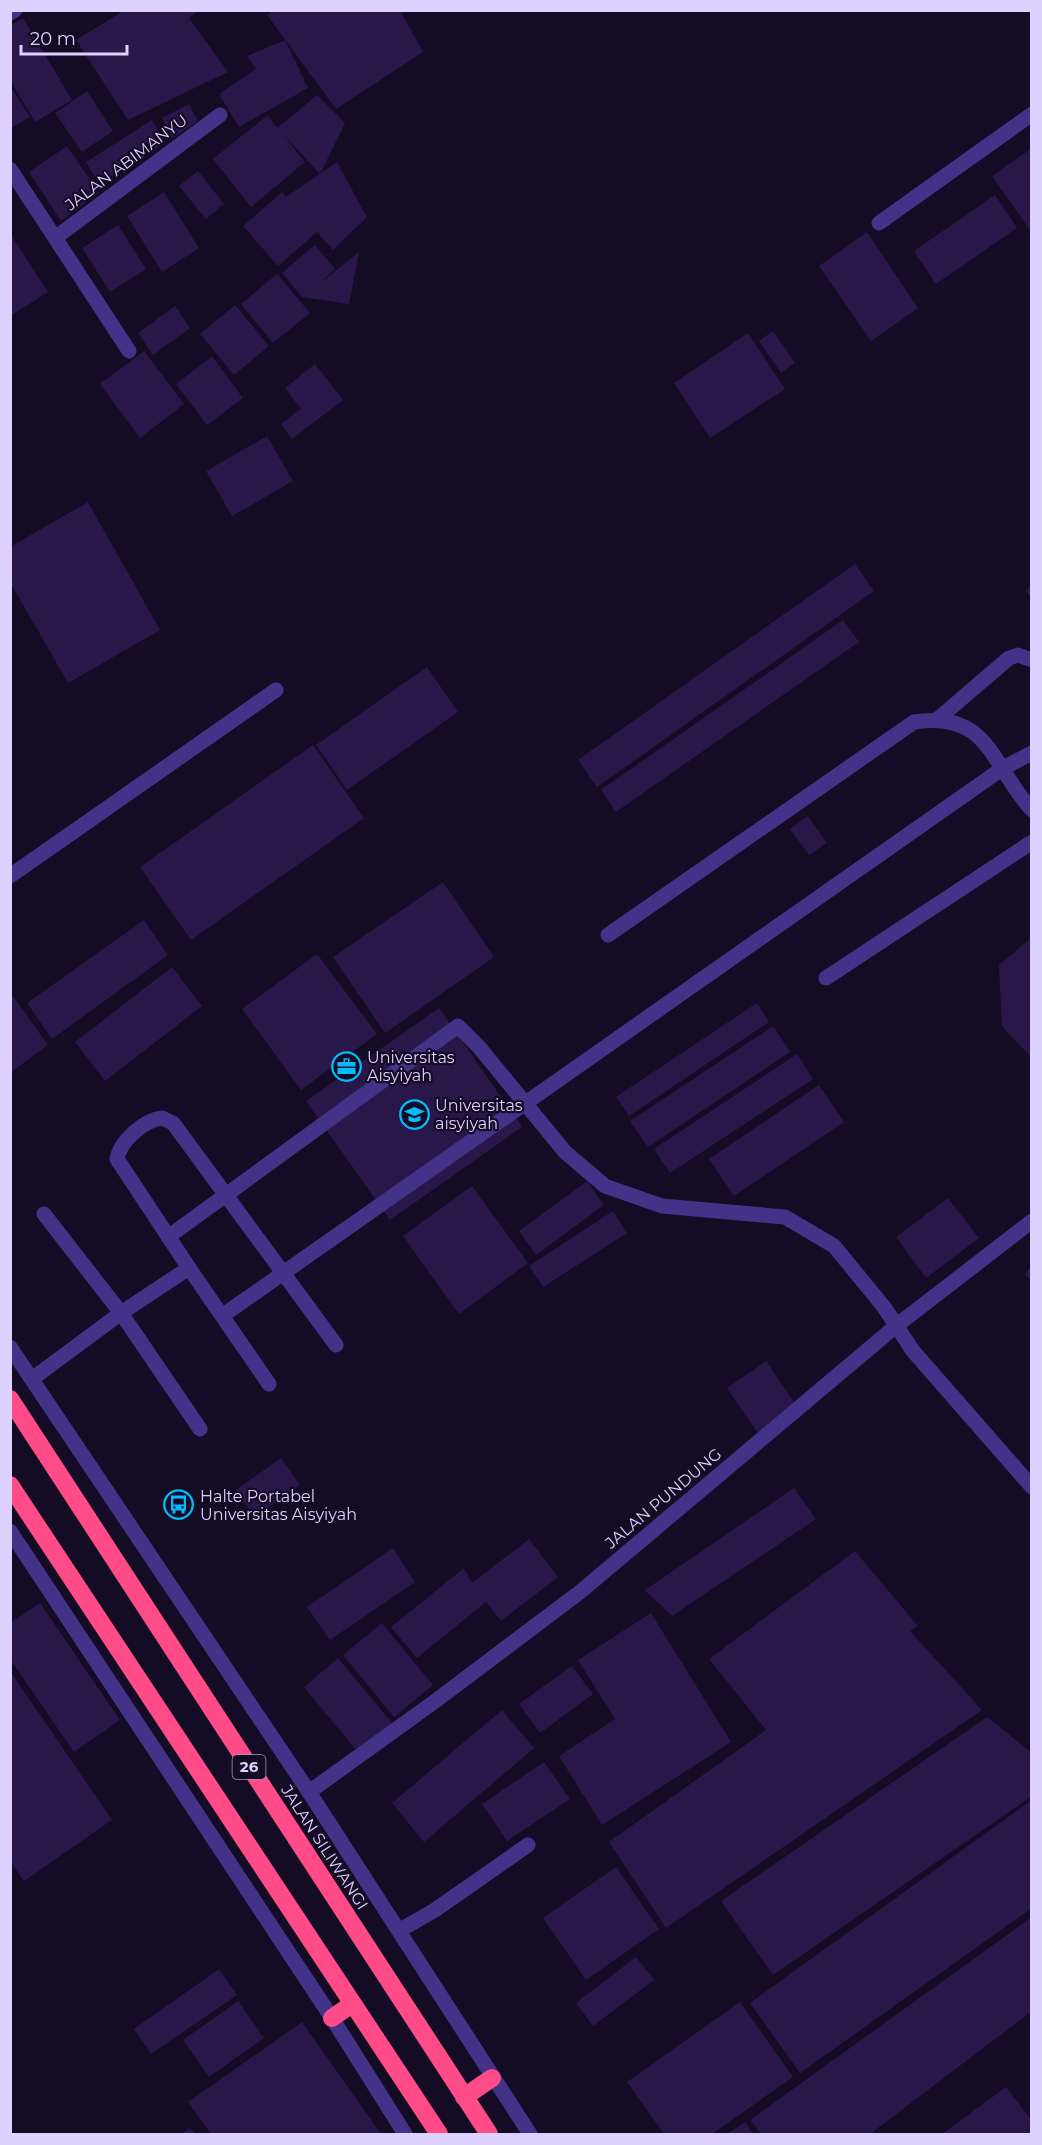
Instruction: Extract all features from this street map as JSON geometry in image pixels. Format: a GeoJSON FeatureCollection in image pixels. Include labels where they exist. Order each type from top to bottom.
{"type":"FeatureCollection","features":[{"type":"Feature","properties":{"kind":"highway","name":"JALAN SILIWANGI"},"geometry":{"type":"LineString","coordinates":[[10,1399],[489,2134]]}},
{"type":"Feature","properties":{"kind":"highway","name":"26"},"geometry":{"type":"LineString","coordinates":[[10,1485],[439,2134]]}},
{"type":"Feature","properties":{"kind":"highway"},"geometry":{"type":"LineString","coordinates":[[332,2018],[352,2004]]}},
{"type":"Feature","properties":{"kind":"highway"},"geometry":{"type":"LineString","coordinates":[[464,2097],[492,2078]]}},
{"type":"Feature","properties":{"kind":"street"},"geometry":{"type":"LineString","coordinates":[[10,13],[15,10]]}},
{"type":"Feature","properties":{"kind":"street"},"geometry":{"type":"LineString","coordinates":[[879,224],[1032,114]]}},
{"type":"Feature","properties":{"kind":"street","name":"JALAN ABIMANYU"},"geometry":{"type":"LineString","coordinates":[[55,238],[220,115]]}},
{"type":"Feature","properties":{"kind":"street"},"geometry":{"type":"LineString","coordinates":[[10,169],[129,351]]}},
{"type":"Feature","properties":{"kind":"street"},"geometry":{"type":"LineString","coordinates":[[939,718],[1009,658],[1018,655],[1032,660]]}},
{"type":"Feature","properties":{"kind":"street"},"geometry":{"type":"LineString","coordinates":[[10,876],[276,690]]}},
{"type":"Feature","properties":{"kind":"street"},"geometry":{"type":"LineString","coordinates":[[608,935],[914,722],[939,718],[971,731],[987,744],[1032,810]]}},
{"type":"Feature","properties":{"kind":"street"},"geometry":{"type":"LineString","coordinates":[[222,1316],[1002,768],[1032,753]]}},
{"type":"Feature","properties":{"kind":"street"},"geometry":{"type":"LineString","coordinates":[[826,978],[1032,842]]}},
{"type":"Feature","properties":{"kind":"street"},"geometry":{"type":"LineString","coordinates":[[168,1237],[458,1026],[526,1102],[565,1152],[605,1186],[662,1206],[785,1217],[834,1246],[913,1351],[1032,1487]]}},
{"type":"Feature","properties":{"kind":"street"},"geometry":{"type":"LineString","coordinates":[[269,1384],[117,1159],[121,1147],[147,1123],[162,1118],[172,1123],[336,1345]]}},
{"type":"Feature","properties":{"kind":"street"},"geometry":{"type":"LineString","coordinates":[[44,1215],[121,1313],[200,1429]]}},
{"type":"Feature","properties":{"kind":"street","name":"JALAN PUNDUNG"},"geometry":{"type":"LineString","coordinates":[[309,1792],[434,1702],[580,1592],[896,1326],[1032,1221]]}},
{"type":"Feature","properties":{"kind":"street"},"geometry":{"type":"LineString","coordinates":[[32,1379],[121,1313],[189,1268]]}},
{"type":"Feature","properties":{"kind":"street"},"geometry":{"type":"LineString","coordinates":[[10,1347],[309,1792],[530,2134]]}},
{"type":"Feature","properties":{"kind":"street"},"geometry":{"type":"LineString","coordinates":[[10,1531],[332,2018],[405,2134]]}},
{"type":"Feature","properties":{"kind":"street"},"geometry":{"type":"LineString","coordinates":[[400,1930],[435,1910],[528,1845]]}},
{"type":"Feature","properties":{"kind":"building"},"geometry":{"type":"Polygon","coordinates":[[[125,10],[199,10],[189,18],[228,72],[128,120],[76,40],[125,10]]]}},
{"type":"Feature","properties":{"kind":"building"},"geometry":{"type":"Polygon","coordinates":[[[274,10],[400,10],[423,52],[336,109],[267,15],[274,10]]]}},
{"type":"Feature","properties":{"kind":"building"},"geometry":{"type":"Polygon","coordinates":[[[23,18],[72,100],[35,122],[10,80],[10,26],[23,18]]]}},
{"type":"Feature","properties":{"kind":"building"},"geometry":{"type":"Polygon","coordinates":[[[285,40],[308,88],[239,127],[219,94],[256,69],[247,56],[285,40]]]}},
{"type":"Feature","properties":{"kind":"building"},"geometry":{"type":"Polygon","coordinates":[[[10,86],[30,117],[10,129],[10,86]]]}},
{"type":"Feature","properties":{"kind":"building"},"geometry":{"type":"Polygon","coordinates":[[[87,91],[113,131],[82,152],[55,113],[87,91]]]}},
{"type":"Feature","properties":{"kind":"building"},"geometry":{"type":"Polygon","coordinates":[[[317,95],[345,123],[320,174],[282,133],[305,162],[251,207],[213,159],[268,115],[277,128],[317,95]]]}},
{"type":"Feature","properties":{"kind":"building"},"geometry":{"type":"Polygon","coordinates":[[[189,104],[198,121],[172,139],[162,118],[189,104]]]}},
{"type":"Feature","properties":{"kind":"building"},"geometry":{"type":"Polygon","coordinates":[[[152,120],[165,143],[99,184],[86,162],[152,120]]]}},
{"type":"Feature","properties":{"kind":"building"},"geometry":{"type":"Polygon","coordinates":[[[67,146],[99,193],[61,221],[29,172],[67,146]]]}},
{"type":"Feature","properties":{"kind":"building"},"geometry":{"type":"Polygon","coordinates":[[[1032,148],[1032,228],[1030,230],[992,176],[1032,148]]]}},
{"type":"Feature","properties":{"kind":"building"},"geometry":{"type":"Polygon","coordinates":[[[337,162],[367,217],[333,250],[317,232],[278,266],[243,226],[282,192],[286,197],[337,162]]]}},
{"type":"Feature","properties":{"kind":"building"},"geometry":{"type":"Polygon","coordinates":[[[198,171],[224,204],[206,219],[179,186],[198,171]]]}},
{"type":"Feature","properties":{"kind":"building"},"geometry":{"type":"Polygon","coordinates":[[[164,192],[199,248],[162,272],[127,216],[164,192]]]}},
{"type":"Feature","properties":{"kind":"building"},"geometry":{"type":"Polygon","coordinates":[[[995,195],[1017,228],[936,284],[914,251],[995,195]]]}},
{"type":"Feature","properties":{"kind":"building"},"geometry":{"type":"Polygon","coordinates":[[[118,225],[146,269],[110,292],[82,248],[118,225]]]}},
{"type":"Feature","properties":{"kind":"building"},"geometry":{"type":"Polygon","coordinates":[[[867,232],[918,308],[871,341],[819,266],[867,232]]]}},
{"type":"Feature","properties":{"kind":"building"},"geometry":{"type":"Polygon","coordinates":[[[10,233],[48,292],[10,316],[10,233]]]}},
{"type":"Feature","properties":{"kind":"building"},"geometry":{"type":"Polygon","coordinates":[[[315,245],[335,269],[319,284],[359,252],[349,304],[302,297],[282,273],[315,245]]]}},
{"type":"Feature","properties":{"kind":"building"},"geometry":{"type":"Polygon","coordinates":[[[277,274],[310,313],[273,343],[241,304],[277,274]]]}},
{"type":"Feature","properties":{"kind":"building"},"geometry":{"type":"Polygon","coordinates":[[[235,305],[269,346],[234,375],[200,334],[235,305]]]}},
{"type":"Feature","properties":{"kind":"building"},"geometry":{"type":"Polygon","coordinates":[[[175,306],[190,328],[153,355],[138,333],[175,306]]]}},
{"type":"Feature","properties":{"kind":"building"},"geometry":{"type":"Polygon","coordinates":[[[773,331],[795,363],[781,373],[759,341],[773,331]]]}},
{"type":"Feature","properties":{"kind":"building"},"geometry":{"type":"Polygon","coordinates":[[[748,333],[785,389],[710,438],[674,383],[748,333]]]}},
{"type":"Feature","properties":{"kind":"building"},"geometry":{"type":"Polygon","coordinates":[[[144,351],[184,404],[140,438],[100,384],[144,351]]]}},
{"type":"Feature","properties":{"kind":"building"},"geometry":{"type":"Polygon","coordinates":[[[212,356],[243,398],[207,425],[176,384],[212,356]]]}},
{"type":"Feature","properties":{"kind":"building"},"geometry":{"type":"Polygon","coordinates":[[[315,364],[343,400],[292,439],[281,424],[301,409],[285,388],[315,364]]]}},
{"type":"Feature","properties":{"kind":"building"},"geometry":{"type":"Polygon","coordinates":[[[267,436],[293,481],[232,516],[206,471],[267,436]]]}},
{"type":"Feature","properties":{"kind":"building"},"geometry":{"type":"Polygon","coordinates":[[[88,502],[160,630],[68,683],[10,582],[10,547],[88,502]]]}},
{"type":"Feature","properties":{"kind":"building"},"geometry":{"type":"Polygon","coordinates":[[[855,564],[874,591],[597,787],[578,760],[855,564]]]}},
{"type":"Feature","properties":{"kind":"building"},"geometry":{"type":"Polygon","coordinates":[[[1032,585],[1032,597],[1025,591],[1032,585]]]}},
{"type":"Feature","properties":{"kind":"building"},"geometry":{"type":"Polygon","coordinates":[[[843,620],[859,642],[616,812],[601,790],[843,620]]]}},
{"type":"Feature","properties":{"kind":"building"},"geometry":{"type":"Polygon","coordinates":[[[427,667],[458,712],[347,790],[316,745],[427,667]]]}},
{"type":"Feature","properties":{"kind":"building"},"geometry":{"type":"Polygon","coordinates":[[[313,745],[364,818],[191,940],[140,867],[313,745]]]}},
{"type":"Feature","properties":{"kind":"building"},"geometry":{"type":"Polygon","coordinates":[[[808,816],[827,843],[809,855],[790,829],[808,816]]]}},
{"type":"Feature","properties":{"kind":"building"},"geometry":{"type":"Polygon","coordinates":[[[443,882],[494,957],[385,1033],[333,957],[443,882]]]}},
{"type":"Feature","properties":{"kind":"building"},"geometry":{"type":"Polygon","coordinates":[[[144,920],[168,955],[52,1039],[27,1003],[144,920]]]}},
{"type":"Feature","properties":{"kind":"building"},"geometry":{"type":"Polygon","coordinates":[[[1032,937],[1032,1058],[1002,1026],[999,965],[1032,937]]]}},
{"type":"Feature","properties":{"kind":"building"},"geometry":{"type":"Polygon","coordinates":[[[317,954],[377,1034],[301,1090],[242,1009],[317,954]]]}},
{"type":"Feature","properties":{"kind":"building"},"geometry":{"type":"Polygon","coordinates":[[[172,967],[202,1006],[105,1081],[75,1042],[172,967]]]}},
{"type":"Feature","properties":{"kind":"building"},"geometry":{"type":"Polygon","coordinates":[[[10,992],[48,1045],[10,1073],[10,992]]]}},
{"type":"Feature","properties":{"kind":"building"},"geometry":{"type":"Polygon","coordinates":[[[757,1003],[769,1022],[629,1116],[616,1097],[757,1003]]]}},
{"type":"Feature","properties":{"kind":"building","name":"Universitas aisyiyah"},"geometry":{"type":"Polygon","coordinates":[[[439,1008],[522,1127],[390,1220],[306,1101],[439,1008]]]}},
{"type":"Feature","properties":{"kind":"building"},"geometry":{"type":"Polygon","coordinates":[[[773,1026],[790,1052],[648,1147],[630,1121],[773,1026]]]}},
{"type":"Feature","properties":{"kind":"building"},"geometry":{"type":"Polygon","coordinates":[[[797,1054],[813,1079],[670,1173],[654,1149],[797,1054]]]}},
{"type":"Feature","properties":{"kind":"building"},"geometry":{"type":"Polygon","coordinates":[[[819,1085],[844,1122],[734,1196],[709,1159],[819,1085]]]}},
{"type":"Feature","properties":{"kind":"building"},"geometry":{"type":"Polygon","coordinates":[[[587,1181],[604,1205],[536,1255],[519,1231],[587,1181]]]}},
{"type":"Feature","properties":{"kind":"building"},"geometry":{"type":"Polygon","coordinates":[[[472,1186],[528,1263],[459,1314],[403,1236],[472,1186]]]}},
{"type":"Feature","properties":{"kind":"building"},"geometry":{"type":"Polygon","coordinates":[[[948,1198],[979,1238],[926,1278],[896,1237],[948,1198]]]}},
{"type":"Feature","properties":{"kind":"building"},"geometry":{"type":"Polygon","coordinates":[[[613,1211],[627,1233],[543,1287],[529,1266],[613,1211]]]}},
{"type":"Feature","properties":{"kind":"building"},"geometry":{"type":"Polygon","coordinates":[[[1032,1266],[1032,1280],[1024,1274],[1032,1266]]]}},
{"type":"Feature","properties":{"kind":"building"},"geometry":{"type":"Polygon","coordinates":[[[766,1361],[798,1408],[759,1435],[727,1388],[766,1361]]]}},
{"type":"Feature","properties":{"kind":"building"},"geometry":{"type":"Polygon","coordinates":[[[281,1458],[300,1485],[254,1517],[236,1490],[281,1458]]]}},
{"type":"Feature","properties":{"kind":"building"},"geometry":{"type":"Polygon","coordinates":[[[794,1488],[816,1519],[672,1616],[645,1590],[794,1488]]]}},
{"type":"Feature","properties":{"kind":"building"},"geometry":{"type":"Polygon","coordinates":[[[529,1539],[558,1577],[501,1621],[486,1602],[417,1658],[391,1627],[464,1568],[472,1583],[529,1539]]]}},
{"type":"Feature","properties":{"kind":"building"},"geometry":{"type":"Polygon","coordinates":[[[393,1548],[415,1582],[330,1640],[307,1607],[393,1548]]]}},
{"type":"Feature","properties":{"kind":"building"},"geometry":{"type":"Polygon","coordinates":[[[855,1551],[918,1626],[910,1631],[982,1710],[666,1928],[609,1842],[766,1730],[709,1659],[855,1551]]]}},
{"type":"Feature","properties":{"kind":"building"},"geometry":{"type":"Polygon","coordinates":[[[40,1603],[120,1720],[74,1752],[10,1659],[10,1623],[40,1603]]]}},
{"type":"Feature","properties":{"kind":"building"},"geometry":{"type":"Polygon","coordinates":[[[651,1613],[731,1742],[602,1825],[559,1756],[615,1719],[578,1660],[651,1613]]]}},
{"type":"Feature","properties":{"kind":"building"},"geometry":{"type":"Polygon","coordinates":[[[382,1623],[433,1685],[394,1717],[343,1655],[382,1623]]]}},
{"type":"Feature","properties":{"kind":"building"},"geometry":{"type":"Polygon","coordinates":[[[338,1658],[392,1723],[357,1751],[304,1687],[338,1658]]]}},
{"type":"Feature","properties":{"kind":"building"},"geometry":{"type":"Polygon","coordinates":[[[572,1666],[593,1694],[540,1733],[519,1704],[572,1666]]]}},
{"type":"Feature","properties":{"kind":"building"},"geometry":{"type":"Polygon","coordinates":[[[10,1671],[112,1820],[24,1881],[10,1861],[10,1671]]]}},
{"type":"Feature","properties":{"kind":"building"},"geometry":{"type":"Polygon","coordinates":[[[502,1710],[534,1748],[424,1842],[392,1803],[502,1710]]]}},
{"type":"Feature","properties":{"kind":"building"},"geometry":{"type":"Polygon","coordinates":[[[987,1717],[1032,1753],[1032,1796],[773,1975],[721,1901],[987,1717]]]}},
{"type":"Feature","properties":{"kind":"building"},"geometry":{"type":"Polygon","coordinates":[[[544,1762],[570,1799],[507,1841],[482,1804],[544,1762]]]}},
{"type":"Feature","properties":{"kind":"building"},"geometry":{"type":"Polygon","coordinates":[[[1032,1800],[1032,1908],[800,2073],[750,2003],[1032,1800]]]}},
{"type":"Feature","properties":{"kind":"building"},"geometry":{"type":"Polygon","coordinates":[[[616,1867],[659,1929],[586,1980],[543,1918],[616,1867]]]}},
{"type":"Feature","properties":{"kind":"building"},"geometry":{"type":"Polygon","coordinates":[[[1032,1917],[1032,2011],[870,2134],[761,2134],[750,2120],[1032,1917]]]}},
{"type":"Feature","properties":{"kind":"building"},"geometry":{"type":"Polygon","coordinates":[[[636,1957],[654,1980],[593,2026],[576,2003],[636,1957]]]}},
{"type":"Feature","properties":{"kind":"building"},"geometry":{"type":"Polygon","coordinates":[[[219,1969],[237,1995],[151,2054],[134,2029],[219,1969]]]}},
{"type":"Feature","properties":{"kind":"building"},"geometry":{"type":"Polygon","coordinates":[[[238,2001],[264,2038],[209,2077],[183,2040],[238,2001]]]}},
{"type":"Feature","properties":{"kind":"building"},"geometry":{"type":"Polygon","coordinates":[[[740,2002],[793,2077],[712,2134],[664,2134],[627,2082],[740,2002]]]}},
{"type":"Feature","properties":{"kind":"building"},"geometry":{"type":"Polygon","coordinates":[[[302,2022],[381,2134],[211,2134],[188,2102],[302,2022]]]}},
{"type":"Feature","properties":{"kind":"building"},"geometry":{"type":"Polygon","coordinates":[[[1006,2087],[1032,2121],[1032,2134],[942,2134],[1006,2087]]]}},
{"type":"Feature","properties":{"kind":"building"},"geometry":{"type":"Polygon","coordinates":[[[745,2122],[753,2134],[727,2134],[745,2122]]]}},
{"type":"Feature","properties":{"kind":"building"},"geometry":{"type":"Polygon","coordinates":[[[190,2128],[195,2134],[182,2134],[190,2128]]]}},
{"type":"Feature","properties":{"kind":"place","name":"Universitas Aisyiyah"},"geometry":{"type":"Point","coordinates":[346,1066]}},
{"type":"Feature","properties":{"kind":"place","name":"Universitas aisyiyah"},"geometry":{"type":"Point","coordinates":[414,1114]}},
{"type":"Feature","properties":{"kind":"place","name":"Halte Portabel Universitas Aisyiyah"},"geometry":{"type":"Point","coordinates":[179,1505]}}]}
